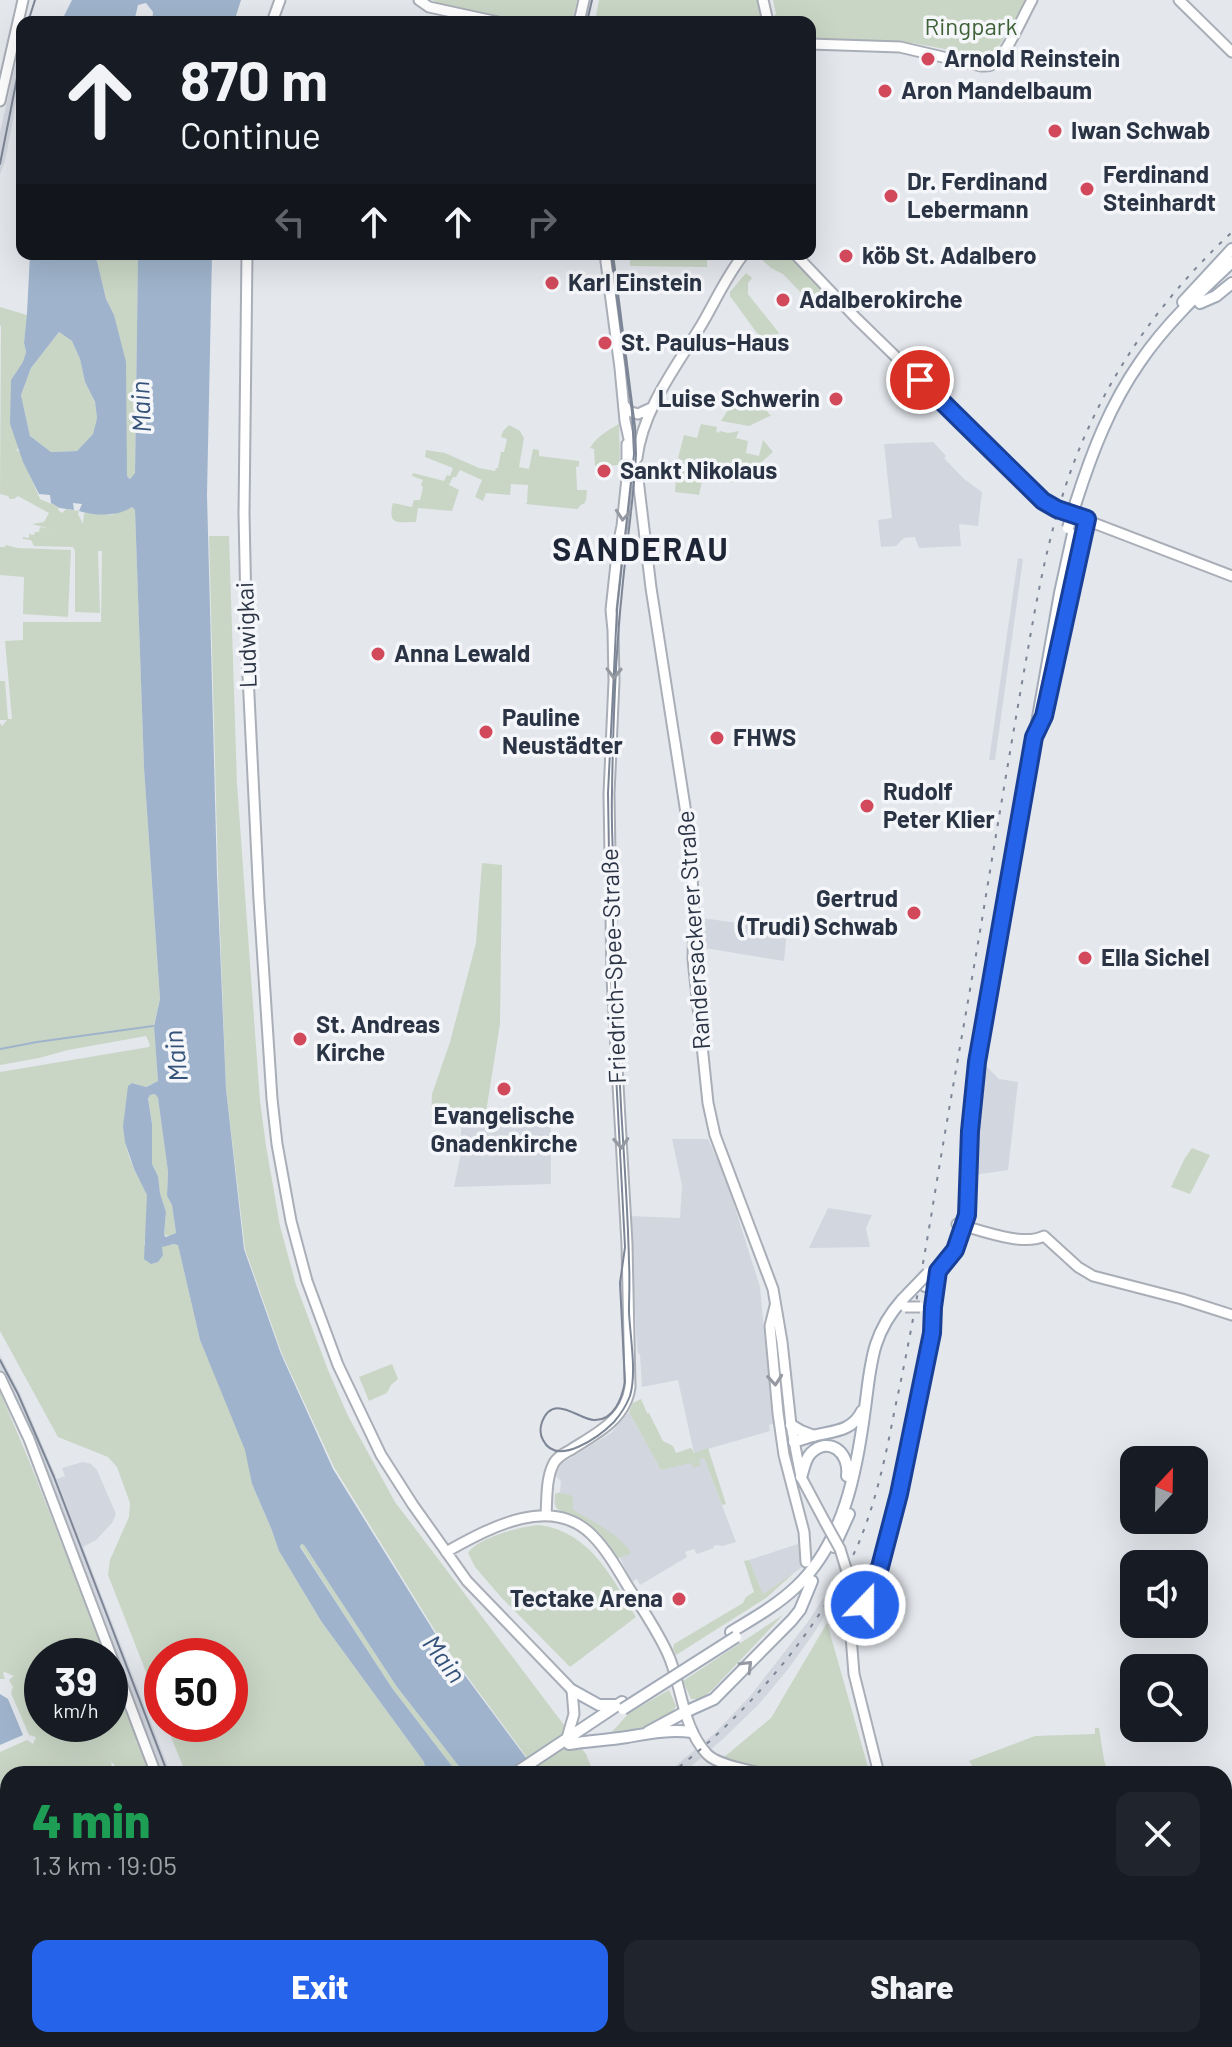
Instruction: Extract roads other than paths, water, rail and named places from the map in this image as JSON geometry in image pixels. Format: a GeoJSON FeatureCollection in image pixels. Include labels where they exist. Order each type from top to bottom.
{"type":"FeatureCollection","features":[{"type":"Feature","properties":{"kind":"main road"},"geometry":{"type":"LineString","coordinates":[[1167,327],[1192,291],[1232,249]]}},
{"type":"Feature","properties":{"kind":"main road"},"geometry":{"type":"LineString","coordinates":[[961,1225],[963,1131],[970,1063],[1050,608],[1071,528],[1096,443],[1111,410],[1141,360],[1167,327],[1232,262]]}},
{"type":"Feature","properties":{"kind":"main road"},"geometry":{"type":"LineString","coordinates":[[1079,502],[1111,425],[1135,381],[1157,350],[1232,271]]}},
{"type":"Feature","properties":{"kind":"main road"},"geometry":{"type":"LineString","coordinates":[[1200,303],[1216,296],[1232,283]]}},
{"type":"Feature","properties":{"kind":"main road"},"geometry":{"type":"LineString","coordinates":[[527,1766],[734,1635],[772,1607],[797,1586],[825,1551],[839,1521],[854,1471],[876,1341],[893,1311],[904,1306],[925,1286],[967,1215],[970,1131],[977,1062],[1071,528]]}},
{"type":"Feature","properties":{"kind":"main road"},"geometry":{"type":"LineString","coordinates":[[1034,737],[1044,716],[1072,591]]}},
{"type":"Feature","properties":{"kind":"main road"},"geometry":{"type":"LineString","coordinates":[[535,1766],[618,1704],[792,1600],[812,1581],[844,1529],[853,1502],[866,1447],[877,1363],[888,1330],[933,1272]]}},
{"type":"Feature","properties":{"kind":"main road"},"geometry":{"type":"LineString","coordinates":[[794,1442],[847,1428],[859,1417],[866,1402]]}},
{"type":"Feature","properties":{"kind":"main road"},"geometry":{"type":"LineString","coordinates":[[791,1425],[814,1436]]}},
{"type":"Feature","properties":{"kind":"main road"},"geometry":{"type":"LineString","coordinates":[[797,1586],[806,1566],[819,1549],[838,1507],[847,1476],[846,1458],[842,1452],[828,1447],[815,1450],[807,1459],[801,1477]]}},
{"type":"Feature","properties":{"kind":"main road"},"geometry":{"type":"LineString","coordinates":[[648,1732],[714,1699],[792,1620],[800,1610],[812,1581]]}},
{"type":"Feature","properties":{"kind":"main road"},"geometry":{"type":"LineString","coordinates":[[572,1690],[599,1705],[618,1704]]}},
{"type":"Feature","properties":{"kind":"main road"},"geometry":{"type":"LineString","coordinates":[[568,1741],[648,1732],[692,1732]]}},
{"type":"Feature","properties":{"kind":"street"},"geometry":{"type":"LineString","coordinates":[[419,0],[429,7],[470,16]]}},
{"type":"Feature","properties":{"kind":"street"},"geometry":{"type":"LineString","coordinates":[[816,44],[900,47],[990,66],[1003,53],[1032,0]]}},
{"type":"Feature","properties":{"kind":"street"},"geometry":{"type":"LineString","coordinates":[[1179,0],[1232,52]]}},
{"type":"Feature","properties":{"kind":"street"},"geometry":{"type":"LineString","coordinates":[[0,101],[16,33]]}},
{"type":"Feature","properties":{"kind":"street","name":"Ludwigkai"},"geometry":{"type":"LineString","coordinates":[[247,260],[244,524],[250,713],[266,1015],[277,1144],[291,1221],[311,1291],[338,1365],[381,1455],[467,1581],[572,1690]]}},
{"type":"Feature","properties":{"kind":"street"},"geometry":{"type":"LineString","coordinates":[[606,260],[626,432],[636,469]]}},
{"type":"Feature","properties":{"kind":"street"},"geometry":{"type":"LineString","coordinates":[[636,469],[640,436],[651,408],[740,260]]}},
{"type":"Feature","properties":{"kind":"street"},"geometry":{"type":"LineString","coordinates":[[801,260],[1043,501],[1232,576]]}},
{"type":"Feature","properties":{"kind":"street"},"geometry":{"type":"LineString","coordinates":[[623,403],[628,411],[638,414],[651,408]]}},
{"type":"Feature","properties":{"kind":"street","name":"Friedrich-Spee-Straße"},"geometry":{"type":"LineString","coordinates":[[546,1515],[553,1465],[562,1455],[615,1420],[629,1394],[624,1179],[612,990],[609,794],[614,681],[611,610],[627,478],[626,432]]}},
{"type":"Feature","properties":{"kind":"street","name":"Randersackerer Straße"},"geometry":{"type":"LineString","coordinates":[[636,469],[690,839],[694,900],[693,959],[708,1103],[715,1135],[773,1289],[801,1477],[840,1549],[848,1580],[853,1607],[854,1674],[877,1766]]}},
{"type":"Feature","properties":{"kind":"street"},"geometry":{"type":"LineString","coordinates":[[1072,591],[1087,519]]}},
{"type":"Feature","properties":{"kind":"street"},"geometry":{"type":"LineString","coordinates":[[961,1225],[1023,1240],[1036,1240],[1044,1236],[1078,1267],[1093,1276],[1232,1315]]}},
{"type":"Feature","properties":{"kind":"street"},"geometry":{"type":"LineString","coordinates":[[852,1632],[855,1618],[878,1574],[899,1494],[932,1325],[933,1272]]}},
{"type":"Feature","properties":{"kind":"street","name":"Randersackerer Straße"},"geometry":{"type":"LineString","coordinates":[[776,1303],[770,1326],[778,1413],[784,1455],[804,1532],[806,1566]]}},
{"type":"Feature","properties":{"kind":"street"},"geometry":{"type":"LineString","coordinates":[[904,1306],[920,1307],[929,1315],[932,1325]]}},
{"type":"Feature","properties":{"kind":"street"},"geometry":{"type":"LineString","coordinates":[[0,1377],[29,1439],[153,1766]]}},
{"type":"Feature","properties":{"kind":"street"},"geometry":{"type":"LineString","coordinates":[[446,1552],[527,1516],[546,1515],[585,1529],[614,1563],[669,1655],[692,1732],[710,1757],[737,1766]]}},
{"type":"Feature","properties":{"kind":"street"},"geometry":{"type":"LineString","coordinates":[[848,1580],[867,1573],[879,1564],[882,1557]]}},
{"type":"Feature","properties":{"kind":"street"},"geometry":{"type":"LineString","coordinates":[[848,1580],[860,1584],[873,1580]]}},
{"type":"Feature","properties":{"kind":"street"},"geometry":{"type":"LineString","coordinates":[[568,1741],[574,1714],[572,1690]]}},
{"type":"Feature","properties":{"kind":"water"},"geometry":{"type":"Polygon","coordinates":[[[72,0],[241,0],[236,16],[153,16],[146,3],[138,5],[135,16],[64,16],[72,0]]]}},
{"type":"Feature","properties":{"kind":"water","name":"Main"},"geometry":{"type":"Polygon","coordinates":[[[30,260],[96,260],[126,362],[127,476],[130,479],[135,473],[138,260],[212,260],[207,495],[217,875],[226,1089],[244,1249],[281,1354],[333,1469],[441,1643],[532,1766],[459,1766],[397,1687],[301,1544],[300,1547],[392,1688],[452,1766],[425,1766],[321,1621],[279,1551],[252,1484],[245,1450],[200,1340],[178,1245],[162,1247],[163,1255],[158,1262],[151,1264],[144,1259],[147,1195],[134,1169],[123,1126],[128,1086],[132,1083],[146,1087],[158,1081],[154,1026],[160,999],[144,768],[135,510],[132,507],[113,514],[92,514],[79,511],[82,504],[73,503],[74,510],[60,508],[51,503],[50,495],[39,494],[23,462],[10,424],[11,380],[23,362],[26,352],[30,260]],[[59,332],[31,368],[21,395],[30,436],[51,452],[77,451],[93,434],[97,418],[95,402],[72,341],[59,332]],[[155,1094],[148,1098],[152,1124],[152,1164],[166,1212],[166,1237],[176,1233],[172,1205],[167,1196],[168,1172],[155,1094]]]}},
{"type":"Feature","properties":{"kind":"water"},"geometry":{"type":"Polygon","coordinates":[[[0,1694],[8,1699],[23,1735],[0,1745],[0,1694]]]}},
{"type":"Feature","properties":{"kind":"waterway","name":"Main"},"geometry":{"type":"LineString","coordinates":[[0,1049],[153,1026]]}},
{"type":"Feature","properties":{"kind":"tram line"},"geometry":{"type":"LineString","coordinates":[[30,16],[35,0]]}},
{"type":"Feature","properties":{"kind":"tram line"},"geometry":{"type":"LineString","coordinates":[[588,16],[592,0]]}},
{"type":"Feature","properties":{"kind":"tram line"},"geometry":{"type":"LineString","coordinates":[[0,164],[16,83]]}},
{"type":"Feature","properties":{"kind":"tram line"},"geometry":{"type":"LineString","coordinates":[[612,260],[632,412],[634,454],[617,609],[608,793],[611,978],[625,1247],[620,1283],[625,1382],[616,1407],[607,1417],[588,1419],[559,1408],[547,1413],[541,1424],[541,1436],[549,1448],[558,1451],[578,1447],[614,1422],[630,1396],[633,1377],[617,1022],[612,803],[618,642],[636,454],[635,427],[614,260]]}},
{"type":"Feature","properties":{"kind":"tram line"},"geometry":{"type":"LineString","coordinates":[[0,1360],[54,1477],[165,1766]]}},
{"type":"Feature","properties":{"kind":"railway"},"geometry":{"type":"LineString","coordinates":[[680,1766],[725,1727],[777,1671],[822,1610],[841,1579],[864,1530],[884,1461],[910,1337],[1033,621],[1058,509],[1088,429],[1116,374],[1169,299],[1232,232]]}},
{"type":"Feature","properties":{"kind":"place","name":"Arnold Reinstein"},"geometry":{"type":"Point","coordinates":[928,59]}},
{"type":"Feature","properties":{"kind":"place","name":"Aron Mandelbaum"},"geometry":{"type":"Point","coordinates":[885,91]}},
{"type":"Feature","properties":{"kind":"place","name":"Iwan Schwab"},"geometry":{"type":"Point","coordinates":[1055,131]}},
{"type":"Feature","properties":{"kind":"place","name":"Ferdinand Steinhardt"},"geometry":{"type":"Point","coordinates":[1087,189]}},
{"type":"Feature","properties":{"kind":"place","name":"Dr. Ferdinand Lebermann"},"geometry":{"type":"Point","coordinates":[891,196]}},
{"type":"Feature","properties":{"kind":"place","name":"köb St. Adalbero"},"geometry":{"type":"Point","coordinates":[846,256]}},
{"type":"Feature","properties":{"kind":"place","name":"Karl Einstein"},"geometry":{"type":"Point","coordinates":[552,283]}},
{"type":"Feature","properties":{"kind":"place","name":"Adalberokirche"},"geometry":{"type":"Point","coordinates":[783,300]}},
{"type":"Feature","properties":{"kind":"place","name":"St. Paulus-Haus"},"geometry":{"type":"Point","coordinates":[605,343]}},
{"type":"Feature","properties":{"kind":"place","name":"Luise Schwerin"},"geometry":{"type":"Point","coordinates":[836,399]}},
{"type":"Feature","properties":{"kind":"place","name":"Sankt Nikolaus"},"geometry":{"type":"Point","coordinates":[604,471]}},
{"type":"Feature","properties":{"kind":"place","name":"Anna Lewald"},"geometry":{"type":"Point","coordinates":[378,654]}},
{"type":"Feature","properties":{"kind":"place","name":"Pauline Neustädter"},"geometry":{"type":"Point","coordinates":[486,732]}},
{"type":"Feature","properties":{"kind":"place","name":"FHWS"},"geometry":{"type":"Point","coordinates":[717,738]}},
{"type":"Feature","properties":{"kind":"place","name":"Rudolf Peter Klier"},"geometry":{"type":"Point","coordinates":[867,806]}},
{"type":"Feature","properties":{"kind":"place","name":"Gertrud (Trudi) Schwab"},"geometry":{"type":"Point","coordinates":[914,913]}},
{"type":"Feature","properties":{"kind":"place","name":"Ella Sichel"},"geometry":{"type":"Point","coordinates":[1085,958]}},
{"type":"Feature","properties":{"kind":"place","name":"St. Andreas Kirche"},"geometry":{"type":"Point","coordinates":[300,1039]}},
{"type":"Feature","properties":{"kind":"place","name":"Evangelische Gnadenkirche"},"geometry":{"type":"Point","coordinates":[504,1089]}},
{"type":"Feature","properties":{"kind":"place","name":"Tectake Arena"},"geometry":{"type":"Point","coordinates":[679,1599]}},
{"type":"Feature","properties":{"kind":"district","name":"SANDERAU"},"geometry":{"type":"Point","coordinates":[641,550]}},
{"type":"Feature","properties":{"kind":"park label","name":"Ringpark"},"geometry":{"type":"Point","coordinates":[971,27]}}]}
